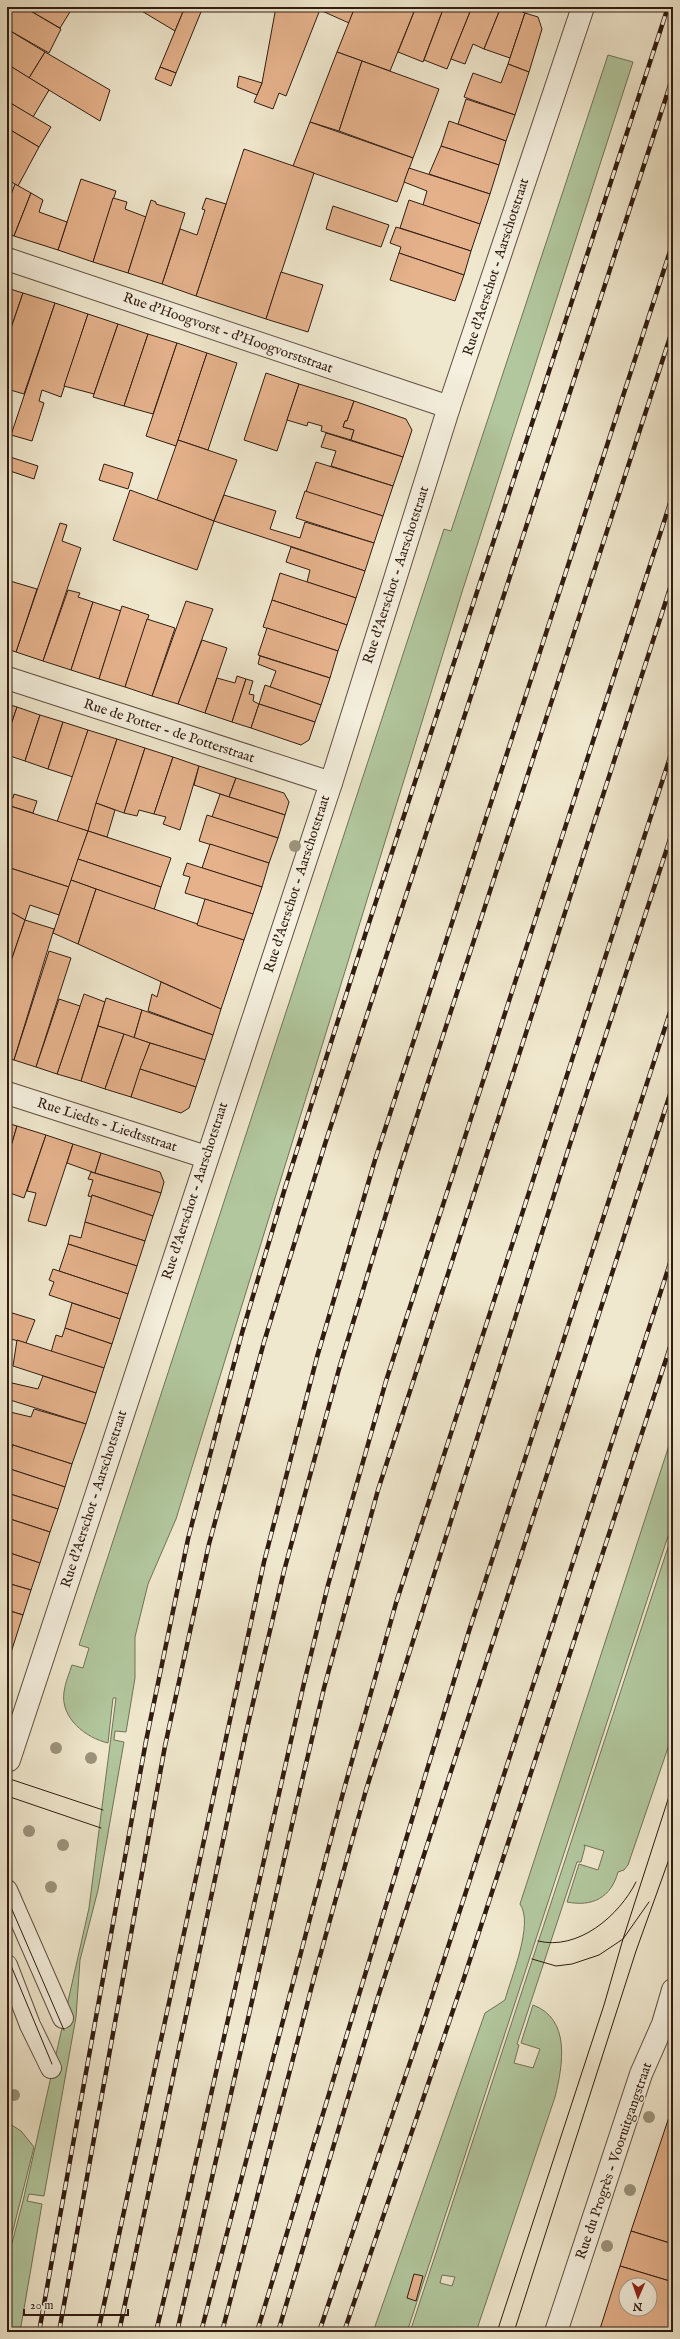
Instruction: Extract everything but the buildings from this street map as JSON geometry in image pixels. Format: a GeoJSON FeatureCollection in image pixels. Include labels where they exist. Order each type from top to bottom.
{"type":"FeatureCollection","features":[{"type":"Feature","properties":{"kind":"street","name":"Rue d'Aerschot - Aarschotstraat"},"geometry":{"type":"LineString","coordinates":[[8,1759],[331,783],[450,407],[583,7]]}},
{"type":"Feature","properties":{"kind":"street","name":"Rue d'Hoogvorst - d'Hoogvorststraat"},"geometry":{"type":"LineString","coordinates":[[7,259],[450,407]]}},
{"type":"Feature","properties":{"kind":"street","name":"Rue de Potter - de Potterstraat"},"geometry":{"type":"LineString","coordinates":[[7,678],[331,783]]}},
{"type":"Feature","properties":{"kind":"street","name":"Rue Liedts - Liedtsstraat"},"geometry":{"type":"LineString","coordinates":[[7,1093],[206,1157]]}},
{"type":"Feature","properties":{"kind":"street","name":"Rue du Progrès - Vooruitgangstraat"},"geometry":{"type":"LineString","coordinates":[[556,2332],[641,2074],[663,2024],[673,1990]]}},
{"type":"Feature","properties":{"kind":"lane"},"geometry":{"type":"LineString","coordinates":[[7,1890],[63,2018]]}},
{"type":"Feature","properties":{"kind":"lane"},"geometry":{"type":"LineString","coordinates":[[7,1965],[30,2024],[51,2068]]}},
{"type":"Feature","properties":{"kind":"green space"},"geometry":{"type":"Polygon","coordinates":[[[608,55],[633,62],[462,592],[176,1519],[148,1584],[135,1637],[135,1678],[126,1732],[115,1731],[114,1740],[124,1742],[98,1890],[80,1960],[76,2017],[44,2196],[29,2194],[27,2201],[42,2204],[20,2332],[7,2332],[7,2262],[23,2201],[89,1908],[116,1698],[113,1698],[108,1743],[91,1737],[83,1732],[70,1718],[64,1701],[65,1685],[72,1665],[83,1668],[89,1648],[79,1645],[444,529],[451,531],[608,55]]]}},
{"type":"Feature","properties":{"kind":"green space"},"geometry":{"type":"Polygon","coordinates":[[[673,1433],[673,1521],[407,2332],[373,2332],[485,2013],[505,2000],[523,1937],[524,1913],[520,1904],[673,1433]]]}},
{"type":"Feature","properties":{"kind":"green space"},"geometry":{"type":"Polygon","coordinates":[[[673,1532],[673,1733],[628,1865],[624,1870],[618,1872],[611,1888],[599,1899],[585,1903],[567,1902],[579,1864],[598,1870],[604,1851],[584,1845],[585,1847],[581,1862],[577,1862],[517,2044],[519,2045],[514,2063],[533,2068],[540,2049],[521,2043],[533,2005],[545,2012],[554,2021],[559,2032],[562,2058],[555,2097],[476,2332],[410,2332],[673,1532]],[[442,2275],[440,2283],[452,2286],[455,2277],[442,2275]]]}},
{"type":"Feature","properties":{"kind":"green space"},"geometry":{"type":"Polygon","coordinates":[[[7,2122],[21,2131],[34,2147],[7,2254],[7,2122]]]}},
{"type":"Feature","properties":{"kind":"tram line"},"geometry":{"type":"LineString","coordinates":[[7,1778],[103,1810]]}},
{"type":"Feature","properties":{"kind":"tram line"},"geometry":{"type":"LineString","coordinates":[[497,2332],[604,2005],[623,1939],[673,1784]]}},
{"type":"Feature","properties":{"kind":"tram line"},"geometry":{"type":"LineString","coordinates":[[7,1796],[101,1828]]}},
{"type":"Feature","properties":{"kind":"tram line"},"geometry":{"type":"LineString","coordinates":[[514,2332],[636,1951],[673,1848]]}},
{"type":"Feature","properties":{"kind":"tram line"},"geometry":{"type":"LineString","coordinates":[[538,1941],[553,1943],[568,1941],[582,1936],[596,1928],[619,1907],[629,1895],[636,1882]]}},
{"type":"Feature","properties":{"kind":"tram line"},"geometry":{"type":"LineString","coordinates":[[7,1898],[64,2030]]}},
{"type":"Feature","properties":{"kind":"tram line"},"geometry":{"type":"LineString","coordinates":[[532,1959],[556,1966],[572,1964],[599,1955],[623,1939],[649,1902]]}},
{"type":"Feature","properties":{"kind":"tram line"},"geometry":{"type":"LineString","coordinates":[[7,1956],[52,2064]]}},
{"type":"Feature","properties":{"kind":"railway"},"geometry":{"type":"LineString","coordinates":[[39,2332],[146,1741],[188,1539],[242,1333],[285,1188],[366,932],[668,7]]}},
{"type":"Feature","properties":{"kind":"railway"},"geometry":{"type":"LineString","coordinates":[[59,2332],[165,1746],[209,1544],[264,1342],[325,1144],[673,76]]}},
{"type":"Feature","properties":{"kind":"railway"},"geometry":{"type":"LineString","coordinates":[[98,2332],[264,1562],[317,1357],[375,1160],[673,242]]}},
{"type":"Feature","properties":{"kind":"railway"},"geometry":{"type":"LineString","coordinates":[[119,2332],[245,1737],[284,1571],[339,1369],[400,1168],[673,328]]}},
{"type":"Feature","properties":{"kind":"railway"},"geometry":{"type":"LineString","coordinates":[[156,2332],[304,1683],[328,1585],[386,1381],[673,494]]}},
{"type":"Feature","properties":{"kind":"railway"},"geometry":{"type":"LineString","coordinates":[[177,2332],[324,1688],[378,1490],[673,579]]}},
{"type":"Feature","properties":{"kind":"railway"},"geometry":{"type":"LineString","coordinates":[[201,2332],[343,1793],[396,1603],[673,748]]}},
{"type":"Feature","properties":{"kind":"railway"},"geometry":{"type":"LineString","coordinates":[[222,2332],[315,1974],[366,1790],[571,1141],[673,830]]}},
{"type":"Feature","properties":{"kind":"railway"},"geometry":{"type":"LineString","coordinates":[[257,2332],[469,1631],[673,1003]]}},
{"type":"Feature","properties":{"kind":"railway"},"geometry":{"type":"LineString","coordinates":[[278,2332],[378,1997],[673,1085]]}},
{"type":"Feature","properties":{"kind":"railway"},"geometry":{"type":"LineString","coordinates":[[319,2332],[424,2021],[673,1254]]}},
{"type":"Feature","properties":{"kind":"railway"},"geometry":{"type":"LineString","coordinates":[[344,2332],[463,1981],[673,1338]]}}]}
